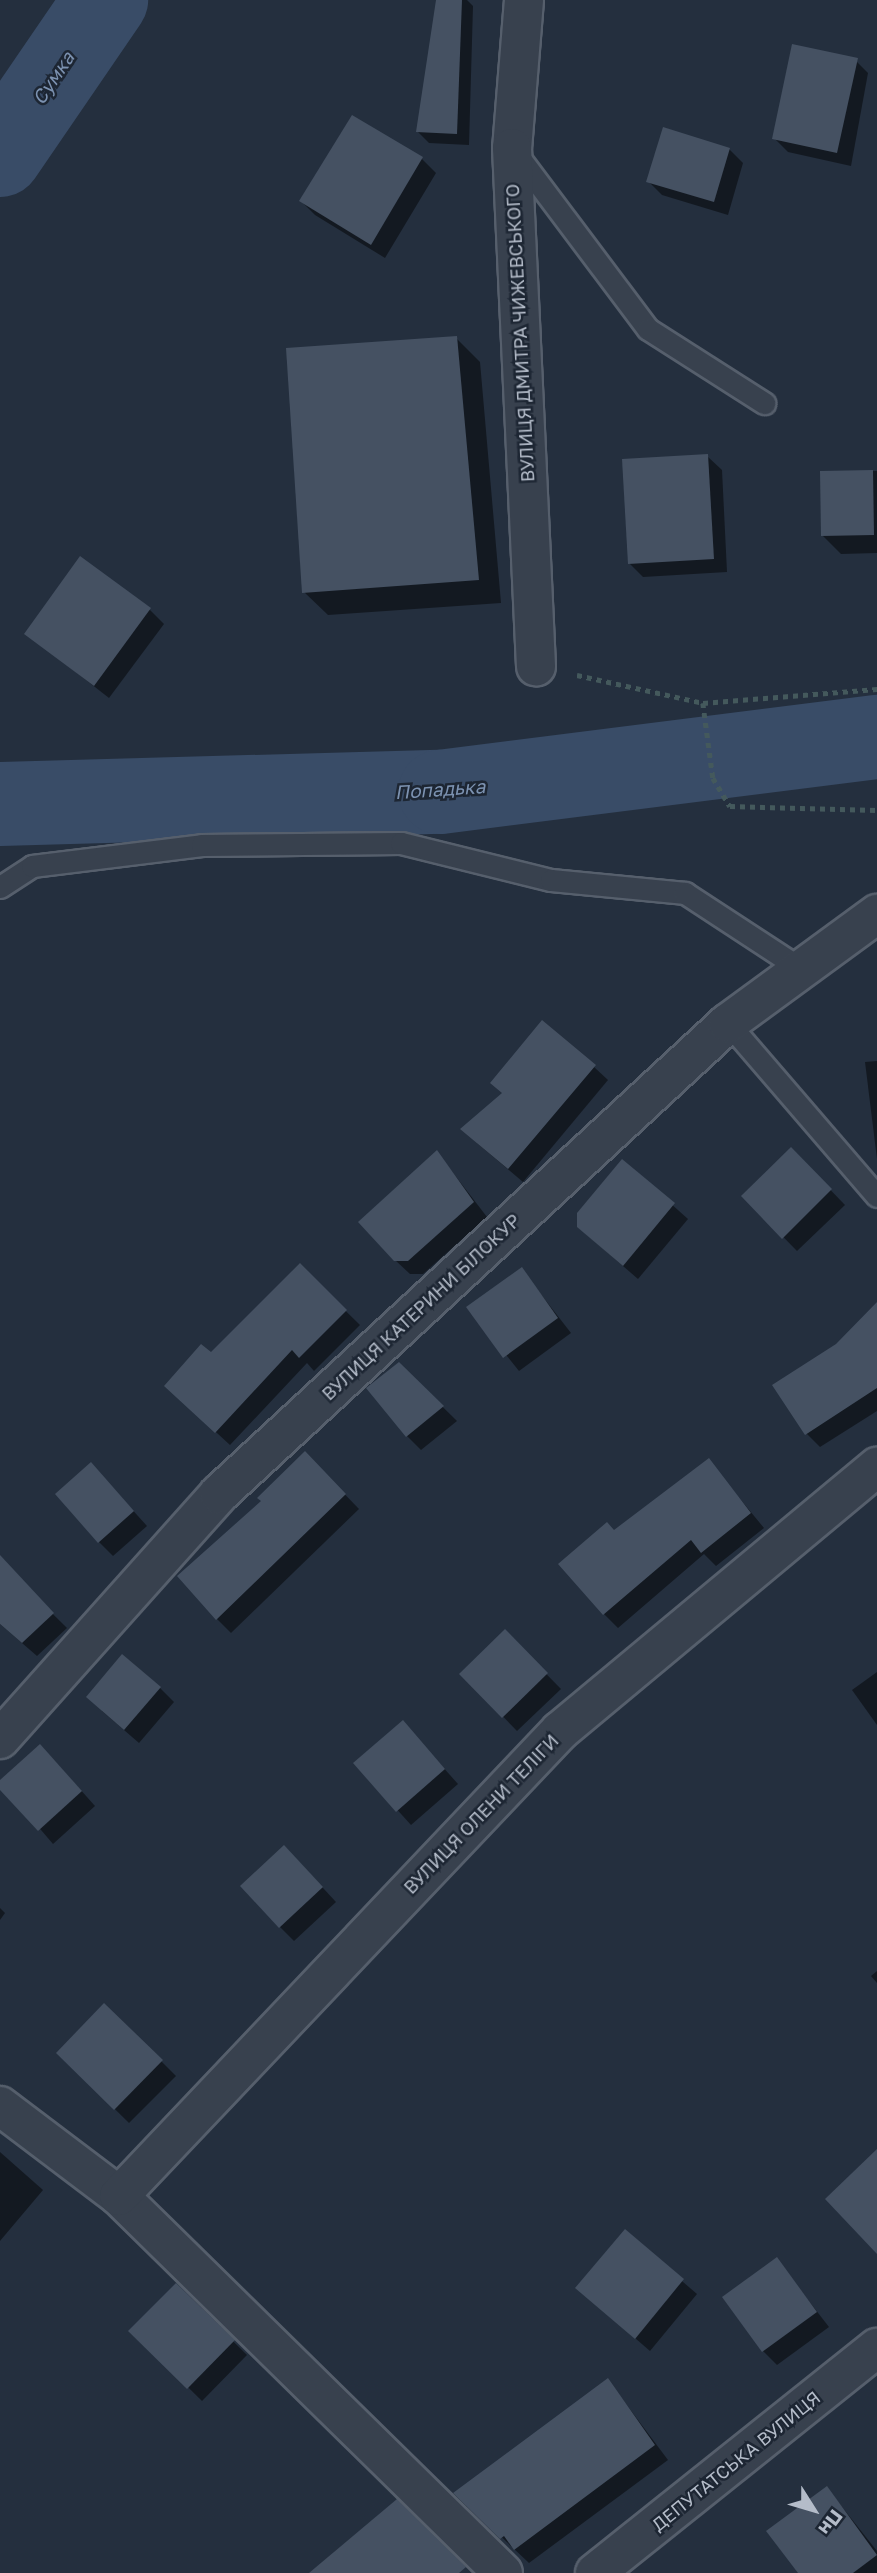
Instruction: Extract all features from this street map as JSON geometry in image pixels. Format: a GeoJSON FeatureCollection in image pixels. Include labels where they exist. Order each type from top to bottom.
{"type":"FeatureCollection","features":[{"type":"Feature","properties":{"kind":"street","name":"ВУЛИЦЯ ДМИТРА ЧИЖЕВСЬКОГО"},"geometry":{"type":"LineString","coordinates":[[524,0],[512,148],[536,666]]}},
{"type":"Feature","properties":{"kind":"street","name":"ВУЛИЦЯ КАТЕРИНИ БІЛОКУР"},"geometry":{"type":"LineString","coordinates":[[0,1738],[219,1494],[728,1023],[877,915]]}},
{"type":"Feature","properties":{"kind":"street","name":"ВУЛИЦЯ ОЛЕНИ ТЕЛІГИ"},"geometry":{"type":"LineString","coordinates":[[119,2196],[560,1731],[877,1467]]}},
{"type":"Feature","properties":{"kind":"street"},"geometry":{"type":"LineString","coordinates":[[0,2106],[119,2196],[503,2573]]}},
{"type":"Feature","properties":{"kind":"street","name":"ДЕПУТАТСЬКА ВУЛИЦЯ"},"geometry":{"type":"LineString","coordinates":[[595,2573],[877,2348]]}},
{"type":"Feature","properties":{"kind":"lane"},"geometry":{"type":"LineString","coordinates":[[512,148],[648,329],[764,403]]}},
{"type":"Feature","properties":{"kind":"lane"},"geometry":{"type":"LineString","coordinates":[[0,887],[32,866],[202,845],[401,843],[551,880],[685,892],[801,969]]}},
{"type":"Feature","properties":{"kind":"lane"},"geometry":{"type":"LineString","coordinates":[[728,1023],[877,1196]]}},
{"type":"Feature","properties":{"kind":"path"},"geometry":{"type":"LineString","coordinates":[[536,666],[704,703],[877,689]]}},
{"type":"Feature","properties":{"kind":"path"},"geometry":{"type":"LineString","coordinates":[[704,703],[710,733],[713,778],[730,806],[877,810]]}},
{"type":"Feature","properties":{"kind":"building"},"geometry":{"type":"Polygon","coordinates":[[[436,0],[462,0],[457,134],[416,132],[436,0]]]}},
{"type":"Feature","properties":{"kind":"building"},"geometry":{"type":"Polygon","coordinates":[[[792,44],[858,58],[837,153],[772,139],[792,44]]]}},
{"type":"Feature","properties":{"kind":"building"},"geometry":{"type":"Polygon","coordinates":[[[352,115],[423,157],[371,245],[299,201],[352,115]]]}},
{"type":"Feature","properties":{"kind":"building"},"geometry":{"type":"Polygon","coordinates":[[[663,127],[730,148],[714,202],[646,182],[663,127]]]}},
{"type":"Feature","properties":{"kind":"building"},"geometry":{"type":"Polygon","coordinates":[[[457,336],[479,580],[302,593],[286,348],[457,336]]]}},
{"type":"Feature","properties":{"kind":"building"},"geometry":{"type":"Polygon","coordinates":[[[708,454],[714,559],[628,564],[622,459],[708,454]]]}},
{"type":"Feature","properties":{"kind":"building"},"geometry":{"type":"Polygon","coordinates":[[[873,470],[874,535],[821,536],[820,471],[873,470]]]}},
{"type":"Feature","properties":{"kind":"building"},"geometry":{"type":"Polygon","coordinates":[[[80,556],[151,608],[94,686],[24,634],[80,556]]]}},
{"type":"Feature","properties":{"kind":"building"},"geometry":{"type":"Polygon","coordinates":[[[542,1020],[596,1065],[508,1169],[460,1129],[502,1093],[490,1083],[542,1020]]]}},
{"type":"Feature","properties":{"kind":"building"},"geometry":{"type":"Polygon","coordinates":[[[791,1147],[832,1189],[782,1239],[741,1196],[791,1147]]]}},
{"type":"Feature","properties":{"kind":"building"},"geometry":{"type":"Polygon","coordinates":[[[437,1150],[474,1202],[408,1261],[394,1261],[358,1222],[437,1150]]]}},
{"type":"Feature","properties":{"kind":"building"},"geometry":{"type":"Polygon","coordinates":[[[622,1159],[675,1203],[623,1266],[577,1227],[577,1213],[622,1159]]]}},
{"type":"Feature","properties":{"kind":"building"},"geometry":{"type":"Polygon","coordinates":[[[300,1263],[347,1310],[299,1358],[292,1350],[215,1433],[164,1386],[201,1344],[211,1352],[300,1263]]]}},
{"type":"Feature","properties":{"kind":"building"},"geometry":{"type":"Polygon","coordinates":[[[522,1267],[558,1318],[503,1358],[466,1307],[522,1267]]]}},
{"type":"Feature","properties":{"kind":"building"},"geometry":{"type":"Polygon","coordinates":[[[877,1302],[877,1388],[805,1435],[772,1385],[836,1344],[877,1302]]]}},
{"type":"Feature","properties":{"kind":"building"},"geometry":{"type":"Polygon","coordinates":[[[399,1362],[444,1406],[406,1437],[366,1388],[399,1362]]]}},
{"type":"Feature","properties":{"kind":"building"},"geometry":{"type":"Polygon","coordinates":[[[305,1451],[346,1494],[216,1620],[177,1576],[261,1501],[257,1498],[305,1451]]]}},
{"type":"Feature","properties":{"kind":"building"},"geometry":{"type":"Polygon","coordinates":[[[709,1458],[751,1513],[701,1553],[691,1540],[603,1615],[558,1564],[607,1522],[614,1530],[709,1458]]]}},
{"type":"Feature","properties":{"kind":"building"},"geometry":{"type":"Polygon","coordinates":[[[91,1462],[134,1511],[98,1543],[55,1494],[91,1462]]]}},
{"type":"Feature","properties":{"kind":"building"},"geometry":{"type":"Polygon","coordinates":[[[0,1555],[54,1613],[22,1643],[0,1624],[0,1555]]]}},
{"type":"Feature","properties":{"kind":"building"},"geometry":{"type":"Polygon","coordinates":[[[505,1629],[548,1673],[502,1718],[459,1674],[505,1629]]]}},
{"type":"Feature","properties":{"kind":"building"},"geometry":{"type":"Polygon","coordinates":[[[122,1654],[161,1687],[124,1730],[86,1697],[122,1654]]]}},
{"type":"Feature","properties":{"kind":"building"},"geometry":{"type":"Polygon","coordinates":[[[403,1720],[445,1769],[396,1812],[353,1763],[403,1720]]]}},
{"type":"Feature","properties":{"kind":"building"},"geometry":{"type":"Polygon","coordinates":[[[40,1744],[82,1791],[38,1831],[0,1790],[0,1780],[40,1744]]]}},
{"type":"Feature","properties":{"kind":"building"},"geometry":{"type":"Polygon","coordinates":[[[284,1845],[323,1887],[279,1928],[240,1886],[284,1845]]]}},
{"type":"Feature","properties":{"kind":"building"},"geometry":{"type":"Polygon","coordinates":[[[104,2003],[163,2060],[114,2110],[56,2053],[104,2003]]]}},
{"type":"Feature","properties":{"kind":"building"},"geometry":{"type":"Polygon","coordinates":[[[877,2149],[877,2254],[825,2199],[877,2149]]]}},
{"type":"Feature","properties":{"kind":"building"},"geometry":{"type":"Polygon","coordinates":[[[625,2229],[684,2279],[635,2339],[575,2288],[625,2229]]]}},
{"type":"Feature","properties":{"kind":"building"},"geometry":{"type":"Polygon","coordinates":[[[777,2257],[817,2312],[762,2352],[722,2297],[777,2257]]]}},
{"type":"Feature","properties":{"kind":"building"},"geometry":{"type":"Polygon","coordinates":[[[176,2283],[235,2340],[187,2389],[128,2331],[176,2283]]]}},
{"type":"Feature","properties":{"kind":"building"},"geometry":{"type":"Polygon","coordinates":[[[608,2378],[655,2445],[514,2550],[504,2536],[500,2539],[453,2493],[608,2378]]]}},
{"type":"Feature","properties":{"kind":"building"},"geometry":{"type":"Polygon","coordinates":[[[827,2486],[877,2555],[853,2573],[798,2573],[766,2531],[827,2486]]]}},
{"type":"Feature","properties":{"kind":"building"},"geometry":{"type":"Polygon","coordinates":[[[397,2499],[466,2567],[459,2573],[309,2573],[397,2499]]]}},
{"type":"Feature","properties":{"kind":"waterway","name":"Сумка"},"geometry":{"type":"LineString","coordinates":[[0,155],[106,0]]}},
{"type":"Feature","properties":{"kind":"waterway","name":"Попадька"},"geometry":{"type":"LineString","coordinates":[[0,804],[440,792],[877,737]]}}]}
